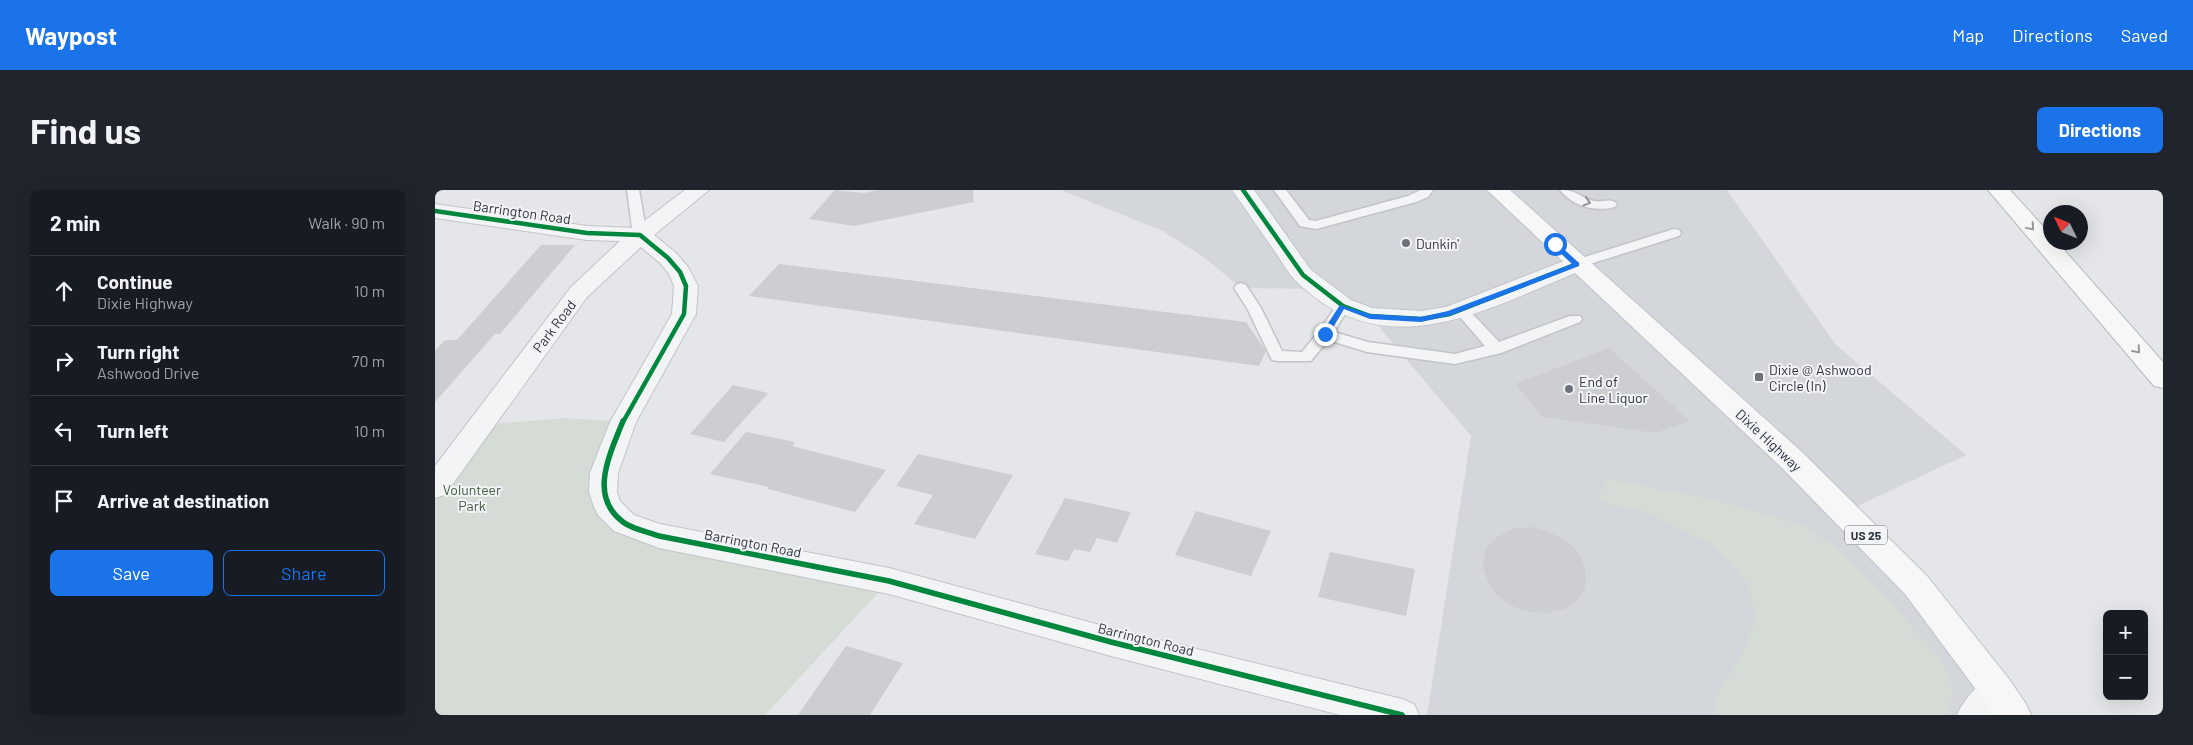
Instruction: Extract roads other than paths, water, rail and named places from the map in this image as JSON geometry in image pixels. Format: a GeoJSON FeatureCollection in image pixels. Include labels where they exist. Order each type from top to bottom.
{"type":"FeatureCollection","features":[{"type":"Feature","properties":{"kind":"main road","name":"Dixie Highway"},"geometry":{"type":"LineString","coordinates":[[1498,190],[1792,460],[1831,499],[1916,585],[2005,702]]}},
{"type":"Feature","properties":{"kind":"main road"},"geometry":{"type":"LineString","coordinates":[[1999,190],[2163,379]]}},
{"type":"Feature","properties":{"kind":"street","name":"Park Road"},"geometry":{"type":"LineString","coordinates":[[435,487],[579,292],[640,235],[698,190]]}},
{"type":"Feature","properties":{"kind":"street"},"geometry":{"type":"LineString","coordinates":[[1243,190],[1303,275],[1343,306],[1370,316],[1421,320],[1460,309],[1577,264]]}},
{"type":"Feature","properties":{"kind":"street","name":"Barrington Road"},"geometry":{"type":"LineString","coordinates":[[435,211],[587,233],[640,235],[668,258],[680,272],[685,286],[684,314],[623,422],[604,473],[603,492],[608,507],[624,523],[659,536],[889,582],[1111,642],[1402,715]]}},
{"type":"Feature","properties":{"kind":"street"},"geometry":{"type":"LineString","coordinates":[[1974,715],[2005,702]]}},
{"type":"Feature","properties":{"kind":"lane"},"geometry":{"type":"LineString","coordinates":[[633,190],[640,235]]}},
{"type":"Feature","properties":{"kind":"lane"},"geometry":{"type":"LineString","coordinates":[[1280,190],[1305,224],[1317,225],[1412,199],[1424,194],[1427,190]]}},
{"type":"Feature","properties":{"kind":"lane"},"geometry":{"type":"LineString","coordinates":[[1566,190],[1575,199],[1602,207],[1611,204]]}},
{"type":"Feature","properties":{"kind":"lane"},"geometry":{"type":"LineString","coordinates":[[1577,264],[1674,233]]}},
{"type":"Feature","properties":{"kind":"lane"},"geometry":{"type":"LineString","coordinates":[[1241,288],[1264,342],[1274,350],[1306,357],[1325,334],[1343,306]]}},
{"type":"Feature","properties":{"kind":"lane"},"geometry":{"type":"LineString","coordinates":[[1460,309],[1496,349]]}},
{"type":"Feature","properties":{"kind":"lane"},"geometry":{"type":"LineString","coordinates":[[1325,334],[1367,347],[1455,359],[1496,349],[1575,319]]}},
{"type":"Feature","properties":{"kind":"lane"},"geometry":{"type":"LineString","coordinates":[[1256,321],[1274,350]]}},
{"type":"Feature","properties":{"kind":"place","name":"Dunkin'"},"geometry":{"type":"Point","coordinates":[1406,243]}},
{"type":"Feature","properties":{"kind":"place","name":"Dixie @ Ashwood Circle (In)"},"geometry":{"type":"Point","coordinates":[1759,377]}},
{"type":"Feature","properties":{"kind":"place","name":"End of Line Liquor"},"geometry":{"type":"Point","coordinates":[1569,389]}},
{"type":"Feature","properties":{"kind":"park label","name":"Volunteer Park"},"geometry":{"type":"Point","coordinates":[472,498]}}]}
